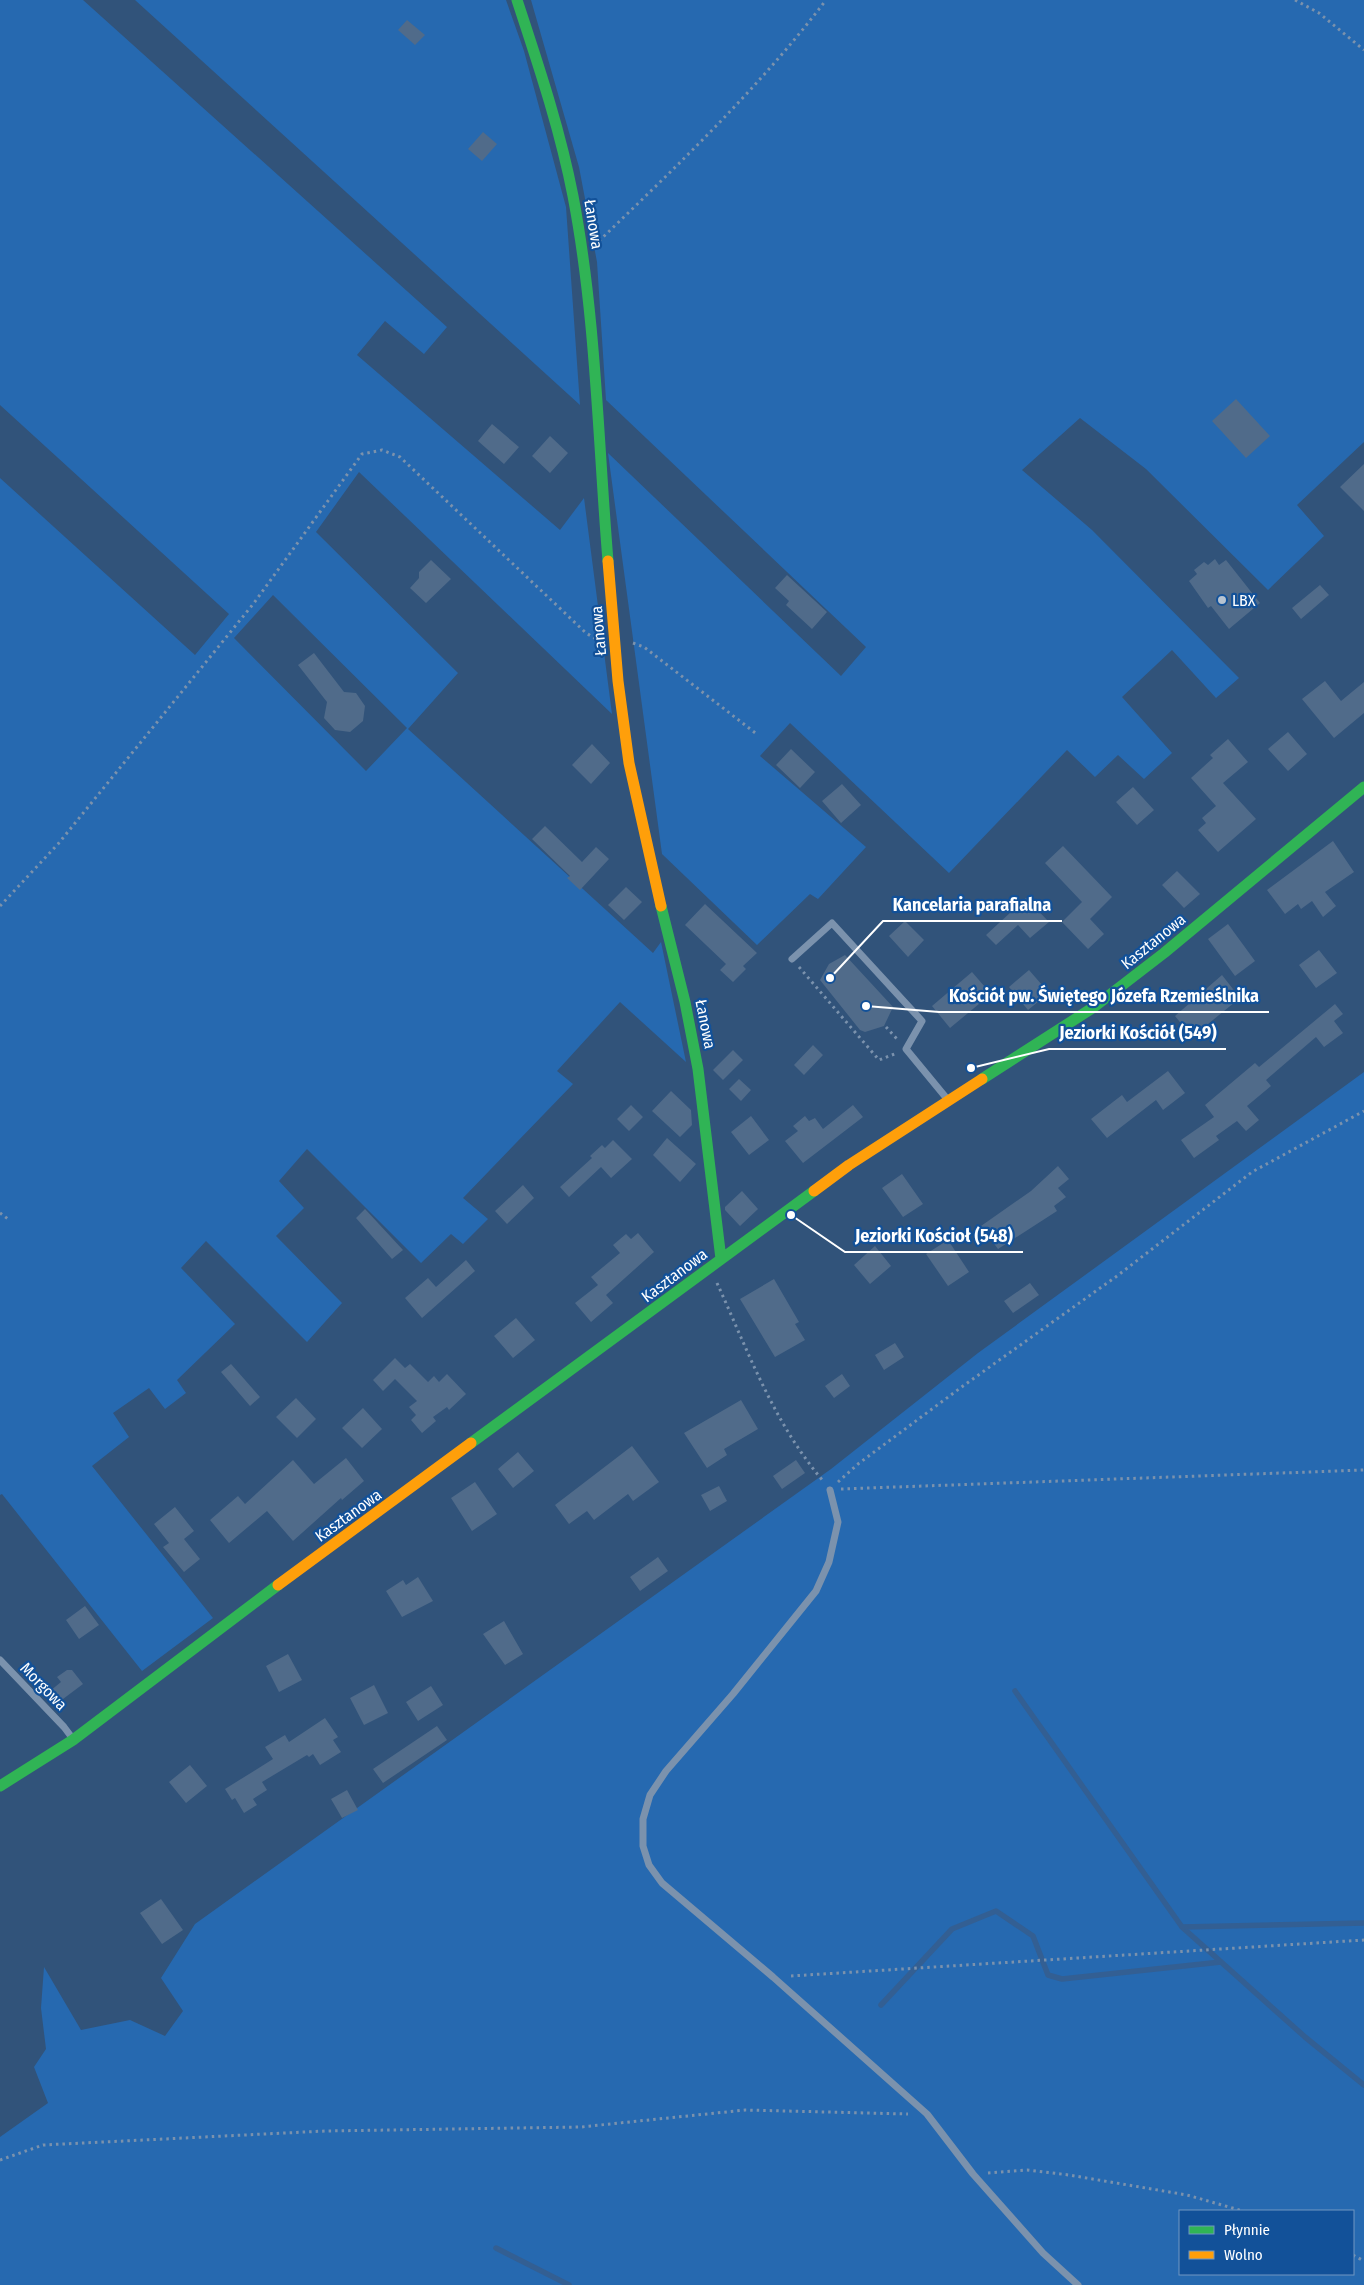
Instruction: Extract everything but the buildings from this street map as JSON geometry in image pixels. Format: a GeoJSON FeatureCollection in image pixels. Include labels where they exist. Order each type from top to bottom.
{"type":"FeatureCollection","features":[{"type":"Feature","properties":{"kind":"street","name":"Łanowa"},"geometry":{"type":"LineString","coordinates":[[517,0],[572,188],[583,254],[615,644],[632,785],[684,995],[694,1046],[714,1216],[721,1259]]}},
{"type":"Feature","properties":{"kind":"street","name":"Kasztanowa"},"geometry":{"type":"LineString","coordinates":[[0,1786],[222,1627],[849,1165],[949,1102],[1122,987],[1364,787]]}},
{"type":"Feature","properties":{"kind":"lane"},"geometry":{"type":"LineString","coordinates":[[792,959],[832,923],[922,1021],[904,1046],[949,1102]]}},
{"type":"Feature","properties":{"kind":"lane"},"geometry":{"type":"LineString","coordinates":[[830,1490],[838,1522],[830,1562],[816,1590],[733,1694],[666,1771],[650,1795],[643,1819],[643,1846],[649,1865],[662,1883],[774,1977],[927,2114],[973,2174],[1043,2253],[1078,2285]]}},
{"type":"Feature","properties":{"kind":"lane","name":"Morgowa"},"geometry":{"type":"LineString","coordinates":[[0,1660],[70,1736]]}},
{"type":"Feature","properties":{"kind":"path"},"geometry":{"type":"LineString","coordinates":[[583,254],[598,242],[671,171],[792,44],[826,0]]}},
{"type":"Feature","properties":{"kind":"path"},"geometry":{"type":"LineString","coordinates":[[1295,0],[1319,13],[1364,50]]}},
{"type":"Feature","properties":{"kind":"path"},"geometry":{"type":"LineString","coordinates":[[0,906],[58,844],[254,603],[362,454],[382,450],[400,457],[586,633],[606,646],[632,643],[644,647],[758,735]]}},
{"type":"Feature","properties":{"kind":"path"},"geometry":{"type":"LineString","coordinates":[[792,959],[879,1060],[904,1046],[886,1027]]}},
{"type":"Feature","properties":{"kind":"path"},"geometry":{"type":"LineString","coordinates":[[830,1490],[858,1464],[1117,1276],[1252,1172],[1364,1111]]}},
{"type":"Feature","properties":{"kind":"path"},"geometry":{"type":"LineString","coordinates":[[0,1213],[8,1219]]}},
{"type":"Feature","properties":{"kind":"path"},"geometry":{"type":"LineString","coordinates":[[710,1268],[785,1429],[808,1463],[830,1490]]}},
{"type":"Feature","properties":{"kind":"path"},"geometry":{"type":"LineString","coordinates":[[830,1490],[1364,1470]]}},
{"type":"Feature","properties":{"kind":"path"},"geometry":{"type":"LineString","coordinates":[[774,1977],[1364,1940]]}},
{"type":"Feature","properties":{"kind":"path"},"geometry":{"type":"LineString","coordinates":[[0,2160],[43,2145],[276,2133],[581,2127],[745,2110],[927,2114]]}},
{"type":"Feature","properties":{"kind":"path"},"geometry":{"type":"LineString","coordinates":[[973,2174],[1027,2170],[1068,2175],[1187,2194],[1240,2210]]}},
{"type":"Feature","properties":{"kind":"shaded area"},"geometry":{"type":"Polygon","coordinates":[[[0,0],[83,0],[447,327],[424,354],[385,321],[357,355],[560,530],[584,498],[612,714],[359,472],[316,532],[458,673],[408,729],[653,953],[661,942],[686,1062],[620,1002],[557,1071],[573,1084],[463,1198],[488,1219],[463,1244],[451,1234],[421,1263],[307,1149],[279,1181],[304,1208],[276,1236],[342,1303],[307,1342],[206,1241],[181,1268],[235,1324],[177,1380],[186,1393],[165,1409],[149,1388],[113,1413],[129,1437],[92,1466],[213,1618],[142,1671],[2,1494],[0,1495],[0,478],[195,655],[229,614],[0,405],[0,0]],[[273,595],[234,638],[366,771],[407,728],[273,595]]]}},
{"type":"Feature","properties":{"kind":"shaded area"},"geometry":{"type":"Polygon","coordinates":[[[135,0],[506,0],[524,51],[566,207],[580,405],[135,0]]]}},
{"type":"Feature","properties":{"kind":"shaded area"},"geometry":{"type":"Polygon","coordinates":[[[531,0],[1364,0],[1364,442],[1297,505],[1324,536],[1268,590],[1146,469],[1080,418],[1022,470],[1092,530],[1239,678],[1216,698],[1172,650],[1122,697],[1172,753],[1144,779],[1118,755],[1095,777],[1067,750],[949,873],[790,723],[760,756],[866,847],[818,899],[810,894],[757,945],[662,854],[608,453],[841,676],[866,647],[606,400],[597,262],[579,167],[531,0]]]}},
{"type":"Feature","properties":{"kind":"shaded area"},"geometry":{"type":"Polygon","coordinates":[[[1364,1072],[1364,2285],[0,2285],[0,2137],[48,2103],[34,2067],[46,2049],[41,2008],[44,1967],[81,2030],[130,2020],[165,2036],[183,2011],[161,1978],[195,1924],[831,1469],[978,1353],[1364,1072]]]}},
{"type":"Feature","properties":{"kind":"waterway"},"geometry":{"type":"LineString","coordinates":[[1015,1691],[1182,1927],[1305,2037],[1364,2085]]}},
{"type":"Feature","properties":{"kind":"waterway"},"geometry":{"type":"LineString","coordinates":[[881,2005],[952,1929],[996,1911],[1033,1936],[1048,1975],[1062,1979],[1221,1962]]}},
{"type":"Feature","properties":{"kind":"waterway"},"geometry":{"type":"LineString","coordinates":[[1182,1927],[1364,1923]]}},
{"type":"Feature","properties":{"kind":"waterway"},"geometry":{"type":"LineString","coordinates":[[496,2248],[569,2285]]}},
{"type":"Feature","properties":{"kind":"traffic: fast"},"geometry":{"type":"LineString","coordinates":[[517,0],[562,146],[581,241],[592,332],[608,561]]}},
{"type":"Feature","properties":{"kind":"traffic: fast"},"geometry":{"type":"LineString","coordinates":[[982,1079],[1094,1007],[1164,953],[1364,787]]}},
{"type":"Feature","properties":{"kind":"traffic: fast"},"geometry":{"type":"LineString","coordinates":[[661,906],[685,1002],[698,1069],[721,1259]]}},
{"type":"Feature","properties":{"kind":"traffic: fast"},"geometry":{"type":"LineString","coordinates":[[471,1443],[814,1191]]}},
{"type":"Feature","properties":{"kind":"traffic: fast"},"geometry":{"type":"LineString","coordinates":[[0,1786],[73,1740],[278,1585]]}},
{"type":"Feature","properties":{"kind":"traffic: slow"},"geometry":{"type":"LineString","coordinates":[[608,561],[618,681],[629,763],[661,906]]}},
{"type":"Feature","properties":{"kind":"traffic: slow"},"geometry":{"type":"LineString","coordinates":[[814,1191],[849,1165],[982,1079]]}},
{"type":"Feature","properties":{"kind":"traffic: slow"},"geometry":{"type":"LineString","coordinates":[[278,1585],[471,1443]]}},
{"type":"Feature","properties":{"kind":"place","name":"LBX"},"geometry":{"type":"Point","coordinates":[1222,600]}},
{"type":"Feature","properties":{"kind":"place","name":"Kancelaria parafialna"},"geometry":{"type":"Point","coordinates":[830,978]}},
{"type":"Feature","properties":{"kind":"place","name":"Kościół pw. Świętego Józefa Rzemieślnika"},"geometry":{"type":"Point","coordinates":[866,1006]}},
{"type":"Feature","properties":{"kind":"place","name":"Jeziorki Kościół (549)"},"geometry":{"type":"Point","coordinates":[971,1068]}},
{"type":"Feature","properties":{"kind":"place","name":"Jeziorki Kościoł (548)"},"geometry":{"type":"Point","coordinates":[791,1215]}}]}
